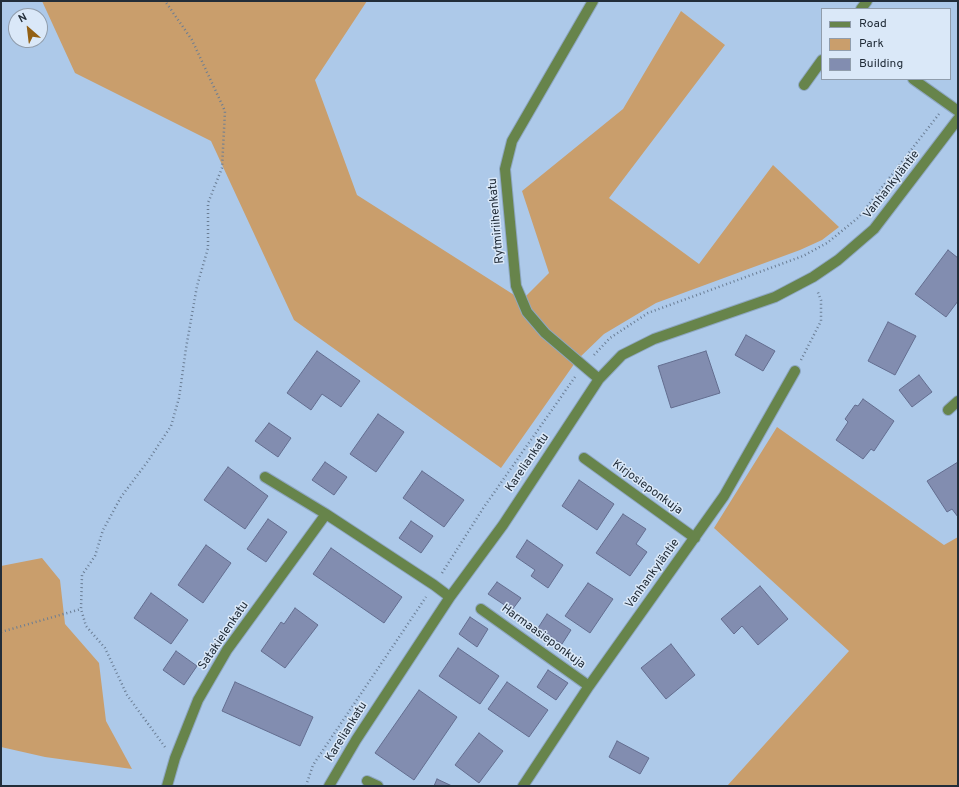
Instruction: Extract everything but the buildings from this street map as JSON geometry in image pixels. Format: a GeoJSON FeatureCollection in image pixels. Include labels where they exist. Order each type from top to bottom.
{"type":"FeatureCollection","features":[{"type":"Feature","properties":{"kind":"street","name":"Rytmiriihenkatu"},"geometry":{"type":"LineString","coordinates":[[593,1],[512,141],[505,169],[516,286],[527,312],[546,333],[600,379]]}},
{"type":"Feature","properties":{"kind":"street"},"geometry":{"type":"LineString","coordinates":[[804,85],[821,61]]}},
{"type":"Feature","properties":{"kind":"street"},"geometry":{"type":"LineString","coordinates":[[914,80],[958,111]]}},
{"type":"Feature","properties":{"kind":"street","name":"Vanhankyläntie"},"geometry":{"type":"LineString","coordinates":[[838,260],[874,229],[958,119]]}},
{"type":"Feature","properties":{"kind":"street","name":"Kareliankatu"},"geometry":{"type":"LineString","coordinates":[[329,786],[356,740],[450,597],[503,525],[600,379],[622,355],[654,339],[775,297],[813,278],[838,260]]}},
{"type":"Feature","properties":{"kind":"street","name":"Vanhankyläntie"},"geometry":{"type":"LineString","coordinates":[[524,786],[589,686],[724,496],[795,371]]}},
{"type":"Feature","properties":{"kind":"street"},"geometry":{"type":"LineString","coordinates":[[948,410],[958,401]]}},
{"type":"Feature","properties":{"kind":"street","name":"Kirjosieponkuja"},"geometry":{"type":"LineString","coordinates":[[584,458],[695,538]]}},
{"type":"Feature","properties":{"kind":"street"},"geometry":{"type":"LineString","coordinates":[[265,477],[326,514],[450,597]]}},
{"type":"Feature","properties":{"kind":"street","name":"Satakielenkatu"},"geometry":{"type":"LineString","coordinates":[[167,786],[175,758],[198,700],[228,650],[326,514]]}},
{"type":"Feature","properties":{"kind":"street","name":"Harmaasieponkuja"},"geometry":{"type":"LineString","coordinates":[[481,609],[589,686]]}},
{"type":"Feature","properties":{"kind":"street"},"geometry":{"type":"LineString","coordinates":[[368,781],[378,786]]}},
{"type":"Feature","properties":{"kind":"path"},"geometry":{"type":"LineString","coordinates":[[165,1],[192,40],[225,111],[222,168],[208,203],[208,248],[198,286],[186,348],[179,398],[171,426],[148,461],[121,497],[103,530],[95,556],[82,575],[81,609],[86,626],[106,648],[127,695],[159,740],[175,758]]}},
{"type":"Feature","properties":{"kind":"path"},"geometry":{"type":"LineString","coordinates":[[795,371],[821,321],[821,300],[803,256],[827,243],[859,217],[947,103]]}},
{"type":"Feature","properties":{"kind":"path"},"geometry":{"type":"LineString","coordinates":[[1,632],[81,609]]}},
{"type":"Feature","properties":{"kind":"green space"},"geometry":{"type":"Polygon","coordinates":[[[42,1],[367,1],[315,80],[357,195],[522,300],[549,273],[522,191],[623,109],[681,11],[725,45],[609,198],[699,264],[773,165],[839,227],[822,240],[800,250],[656,303],[604,334],[577,360],[501,468],[294,320],[211,141],[75,73],[48,14],[48,8],[45,8],[42,1]]]}},
{"type":"Feature","properties":{"kind":"green space"},"geometry":{"type":"Polygon","coordinates":[[[777,427],[944,545],[958,537],[958,786],[727,786],[849,651],[714,528],[777,427]]]}},
{"type":"Feature","properties":{"kind":"green space"},"geometry":{"type":"Polygon","coordinates":[[[42,558],[60,580],[65,624],[99,663],[106,721],[132,769],[45,757],[1,747],[1,566],[42,558]]]}}]}
